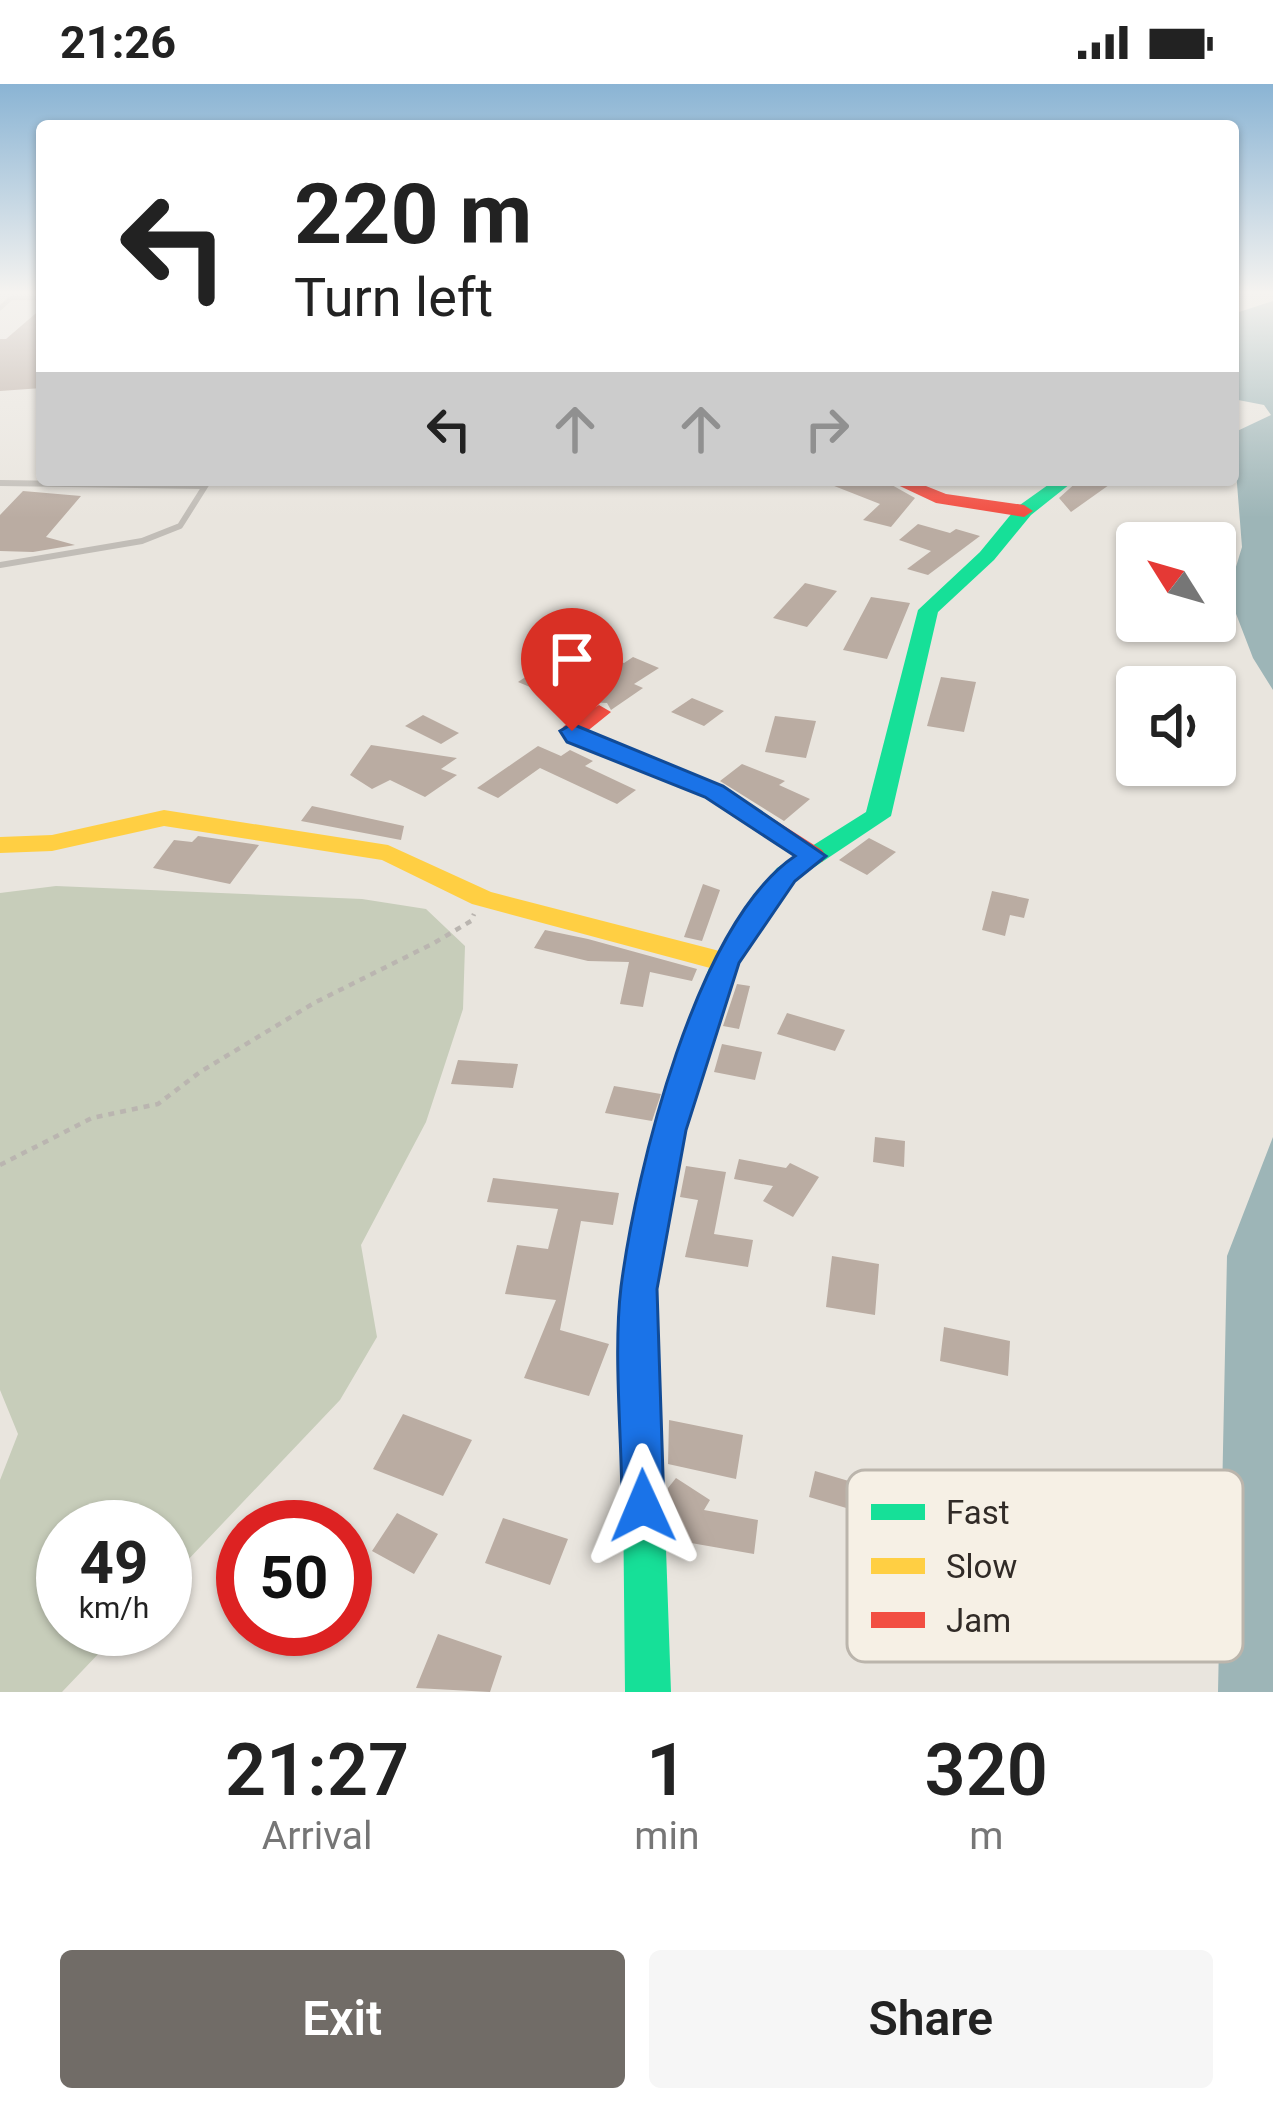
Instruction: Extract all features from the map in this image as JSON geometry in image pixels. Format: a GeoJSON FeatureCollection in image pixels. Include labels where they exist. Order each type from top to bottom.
{"type":"FeatureCollection","features":[{"type":"Feature","properties":{"kind":"main road"},"geometry":{"type":"LineString","coordinates":[[911,486],[942,499],[1024,512]]}},
{"type":"Feature","properties":{"kind":"main road"},"geometry":{"type":"LineString","coordinates":[[648,1692],[639,1289],[670,1130],[725,962],[786,874],[860,832],[878,816],[928,610],[987,556],[1024,512],[1058,486]]}},
{"type":"Feature","properties":{"kind":"main road"},"geometry":{"type":"LineString","coordinates":[[599,712],[572,731],[575,737],[714,792],[813,856]]}},
{"type":"Feature","properties":{"kind":"main road"},"geometry":{"type":"LineString","coordinates":[[0,845],[52,843],[164,818],[388,853],[482,898],[725,962]]}},
{"type":"Feature","properties":{"kind":"lane"},"geometry":{"type":"LineString","coordinates":[[0,483],[36,483]]}},
{"type":"Feature","properties":{"kind":"lane"},"geometry":{"type":"LineString","coordinates":[[0,565],[142,541],[180,526],[205,486]]}},
{"type":"Feature","properties":{"kind":"path"},"geometry":{"type":"LineString","coordinates":[[0,1166],[92,1118],[158,1104],[200,1072],[314,1003],[471,921],[482,898]]}},
{"type":"Feature","properties":{"kind":"green space"},"geometry":{"type":"Polygon","coordinates":[[[56,886],[362,899],[426,909],[465,946],[463,1009],[426,1122],[361,1245],[377,1337],[340,1400],[245,1500],[216,1500],[216,1530],[192,1556],[192,1500],[36,1500],[36,1656],[96,1656],[62,1692],[0,1692],[0,1480],[18,1434],[0,1390],[0,893],[56,886]]]}},
{"type":"Feature","properties":{"kind":"water"},"geometry":{"type":"Polygon","coordinates":[[[1239,368],[1273,368],[1273,690],[1253,658],[1236,614],[1236,567],[1242,547],[1239,430],[1271,415],[1264,405],[1239,400],[1239,368]]]}},
{"type":"Feature","properties":{"kind":"water"},"geometry":{"type":"Polygon","coordinates":[[[1273,1137],[1273,1692],[1218,1692],[1219,1662],[1243,1662],[1243,1470],[1223,1470],[1227,1256],[1273,1137]]]}},
{"type":"Feature","properties":{"kind":"building"},"geometry":{"type":"Polygon","coordinates":[[[0,368],[36,368],[36,388],[0,391],[0,368]]]}},
{"type":"Feature","properties":{"kind":"building"},"geometry":{"type":"Polygon","coordinates":[[[834,486],[894,486],[915,498],[891,527],[863,520],[880,504],[834,486]]]}},
{"type":"Feature","properties":{"kind":"building"},"geometry":{"type":"Polygon","coordinates":[[[1072,486],[1108,486],[1071,512],[1059,498],[1072,486]]]}},
{"type":"Feature","properties":{"kind":"building"},"geometry":{"type":"Polygon","coordinates":[[[23,491],[81,496],[46,537],[75,545],[33,552],[0,551],[0,515],[23,491]]]}},
{"type":"Feature","properties":{"kind":"building"},"geometry":{"type":"Polygon","coordinates":[[[918,524],[980,536],[928,575],[907,569],[931,551],[899,540],[918,524]]]}},
{"type":"Feature","properties":{"kind":"building"},"geometry":{"type":"Polygon","coordinates":[[[805,583],[837,591],[807,627],[773,618],[805,583]]]}},
{"type":"Feature","properties":{"kind":"building"},"geometry":{"type":"Polygon","coordinates":[[[871,597],[910,603],[887,659],[843,650],[871,597]]]}},
{"type":"Feature","properties":{"kind":"building"},"geometry":{"type":"Polygon","coordinates":[[[565,640],[624,663],[633,657],[659,668],[634,684],[643,688],[611,710],[607,703],[587,702],[547,684],[537,690],[518,682],[530,674],[524,672],[549,657],[542,654],[565,640]]]}},
{"type":"Feature","properties":{"kind":"building"},"geometry":{"type":"Polygon","coordinates":[[[941,677],[976,682],[964,732],[927,726],[941,677]]]}},
{"type":"Feature","properties":{"kind":"building"},"geometry":{"type":"Polygon","coordinates":[[[692,698],[724,711],[704,726],[671,712],[692,698]]]}},
{"type":"Feature","properties":{"kind":"building"},"geometry":{"type":"Polygon","coordinates":[[[423,715],[459,733],[441,744],[405,726],[423,715]]]}},
{"type":"Feature","properties":{"kind":"building"},"geometry":{"type":"Polygon","coordinates":[[[775,716],[816,721],[806,758],[765,752],[775,716]]]}},
{"type":"Feature","properties":{"kind":"building"},"geometry":{"type":"Polygon","coordinates":[[[371,745],[457,758],[441,769],[457,775],[425,797],[390,780],[372,789],[350,775],[371,745]]]}},
{"type":"Feature","properties":{"kind":"building"},"geometry":{"type":"Polygon","coordinates":[[[538,746],[561,756],[570,750],[593,761],[585,766],[636,790],[617,804],[540,768],[498,798],[477,788],[538,746]]]}},
{"type":"Feature","properties":{"kind":"building"},"geometry":{"type":"Polygon","coordinates":[[[742,764],[785,781],[779,785],[810,799],[784,821],[720,781],[742,764]]]}},
{"type":"Feature","properties":{"kind":"building"},"geometry":{"type":"Polygon","coordinates":[[[312,806],[404,826],[401,840],[301,821],[312,806]]]}},
{"type":"Feature","properties":{"kind":"building"},"geometry":{"type":"Polygon","coordinates":[[[198,836],[259,845],[230,884],[153,868],[174,840],[192,842],[198,836]]]}},
{"type":"Feature","properties":{"kind":"building"},"geometry":{"type":"Polygon","coordinates":[[[869,838],[896,852],[867,875],[839,860],[869,838]]]}},
{"type":"Feature","properties":{"kind":"building"},"geometry":{"type":"Polygon","coordinates":[[[703,884],[720,890],[702,941],[684,937],[703,884]]]}},
{"type":"Feature","properties":{"kind":"building"},"geometry":{"type":"Polygon","coordinates":[[[992,891],[1029,899],[1024,918],[1010,915],[1005,936],[982,930],[992,891]]]}},
{"type":"Feature","properties":{"kind":"building"},"geometry":{"type":"Polygon","coordinates":[[[545,930],[697,969],[692,981],[650,972],[643,1007],[620,1004],[629,962],[588,961],[534,948],[545,930]]]}},
{"type":"Feature","properties":{"kind":"building"},"geometry":{"type":"Polygon","coordinates":[[[737,984],[750,986],[739,1029],[723,1026],[737,984]]]}},
{"type":"Feature","properties":{"kind":"building"},"geometry":{"type":"Polygon","coordinates":[[[787,1013],[845,1030],[835,1051],[777,1034],[787,1013]]]}},
{"type":"Feature","properties":{"kind":"building"},"geometry":{"type":"Polygon","coordinates":[[[722,1044],[762,1052],[755,1080],[714,1072],[722,1044]]]}},
{"type":"Feature","properties":{"kind":"building"},"geometry":{"type":"Polygon","coordinates":[[[458,1060],[518,1064],[513,1088],[451,1084],[458,1060]]]}},
{"type":"Feature","properties":{"kind":"building"},"geometry":{"type":"Polygon","coordinates":[[[614,1086],[661,1094],[652,1121],[605,1113],[614,1086]]]}},
{"type":"Feature","properties":{"kind":"building"},"geometry":{"type":"Polygon","coordinates":[[[875,1137],[905,1141],[904,1167],[873,1162],[875,1137]]]}},
{"type":"Feature","properties":{"kind":"building"},"geometry":{"type":"Polygon","coordinates":[[[739,1159],[786,1168],[790,1163],[819,1177],[793,1217],[763,1201],[773,1186],[734,1179],[739,1159]]]}},
{"type":"Feature","properties":{"kind":"building"},"geometry":{"type":"Polygon","coordinates":[[[686,1166],[726,1172],[714,1234],[753,1240],[748,1267],[685,1257],[698,1200],[680,1197],[686,1166]]]}},
{"type":"Feature","properties":{"kind":"building"},"geometry":{"type":"Polygon","coordinates":[[[493,1178],[619,1193],[613,1225],[581,1221],[560,1330],[609,1344],[589,1396],[524,1378],[556,1300],[505,1294],[517,1245],[548,1249],[558,1209],[487,1202],[493,1178]]]}},
{"type":"Feature","properties":{"kind":"building"},"geometry":{"type":"Polygon","coordinates":[[[832,1256],[879,1264],[875,1315],[826,1307],[832,1256]]]}},
{"type":"Feature","properties":{"kind":"building"},"geometry":{"type":"Polygon","coordinates":[[[944,1327],[1010,1341],[1008,1376],[940,1361],[944,1327]]]}},
{"type":"Feature","properties":{"kind":"building"},"geometry":{"type":"Polygon","coordinates":[[[403,1414],[472,1440],[443,1496],[373,1469],[403,1414]]]}},
{"type":"Feature","properties":{"kind":"building"},"geometry":{"type":"Polygon","coordinates":[[[669,1420],[743,1435],[736,1479],[668,1464],[669,1420]]]}},
{"type":"Feature","properties":{"kind":"building"},"geometry":{"type":"Polygon","coordinates":[[[815,1471],[847,1480],[847,1508],[809,1497],[815,1471]]]}},
{"type":"Feature","properties":{"kind":"building"},"geometry":{"type":"Polygon","coordinates":[[[676,1478],[710,1500],[704,1510],[758,1520],[754,1554],[691,1543],[670,1528],[668,1488],[676,1478]]]}},
{"type":"Feature","properties":{"kind":"building"},"geometry":{"type":"Polygon","coordinates":[[[397,1513],[438,1534],[414,1574],[372,1551],[397,1513]]]}},
{"type":"Feature","properties":{"kind":"building"},"geometry":{"type":"Polygon","coordinates":[[[503,1518],[568,1539],[550,1585],[485,1563],[503,1518]]]}},
{"type":"Feature","properties":{"kind":"building"},"geometry":{"type":"Polygon","coordinates":[[[438,1634],[502,1656],[490,1692],[416,1688],[438,1634]]]}},
{"type":"Feature","properties":{"kind":"traffic: fast"},"geometry":{"type":"LineString","coordinates":[[648,1692],[639,1290],[670,1130],[725,962],[786,874],[878,816],[928,610],[987,556],[1024,511],[1058,486]]}},
{"type":"Feature","properties":{"kind":"traffic: slow"},"geometry":{"type":"LineString","coordinates":[[0,845],[52,843],[164,818],[388,853],[482,898],[725,962]]}},
{"type":"Feature","properties":{"kind":"traffic: jam"},"geometry":{"type":"LineString","coordinates":[[911,486],[942,499],[1024,511]]}},
{"type":"Feature","properties":{"kind":"traffic: jam"},"geometry":{"type":"LineString","coordinates":[[599,712],[572,731],[575,737],[714,792],[813,856]]}},
{"type":"Feature","properties":{"kind":"route"},"geometry":{"type":"LineString","coordinates":[[572,731],[575,737],[714,792],[813,856],[786,874],[725,962],[670,1130],[639,1289],[643,1506]]}}]}
